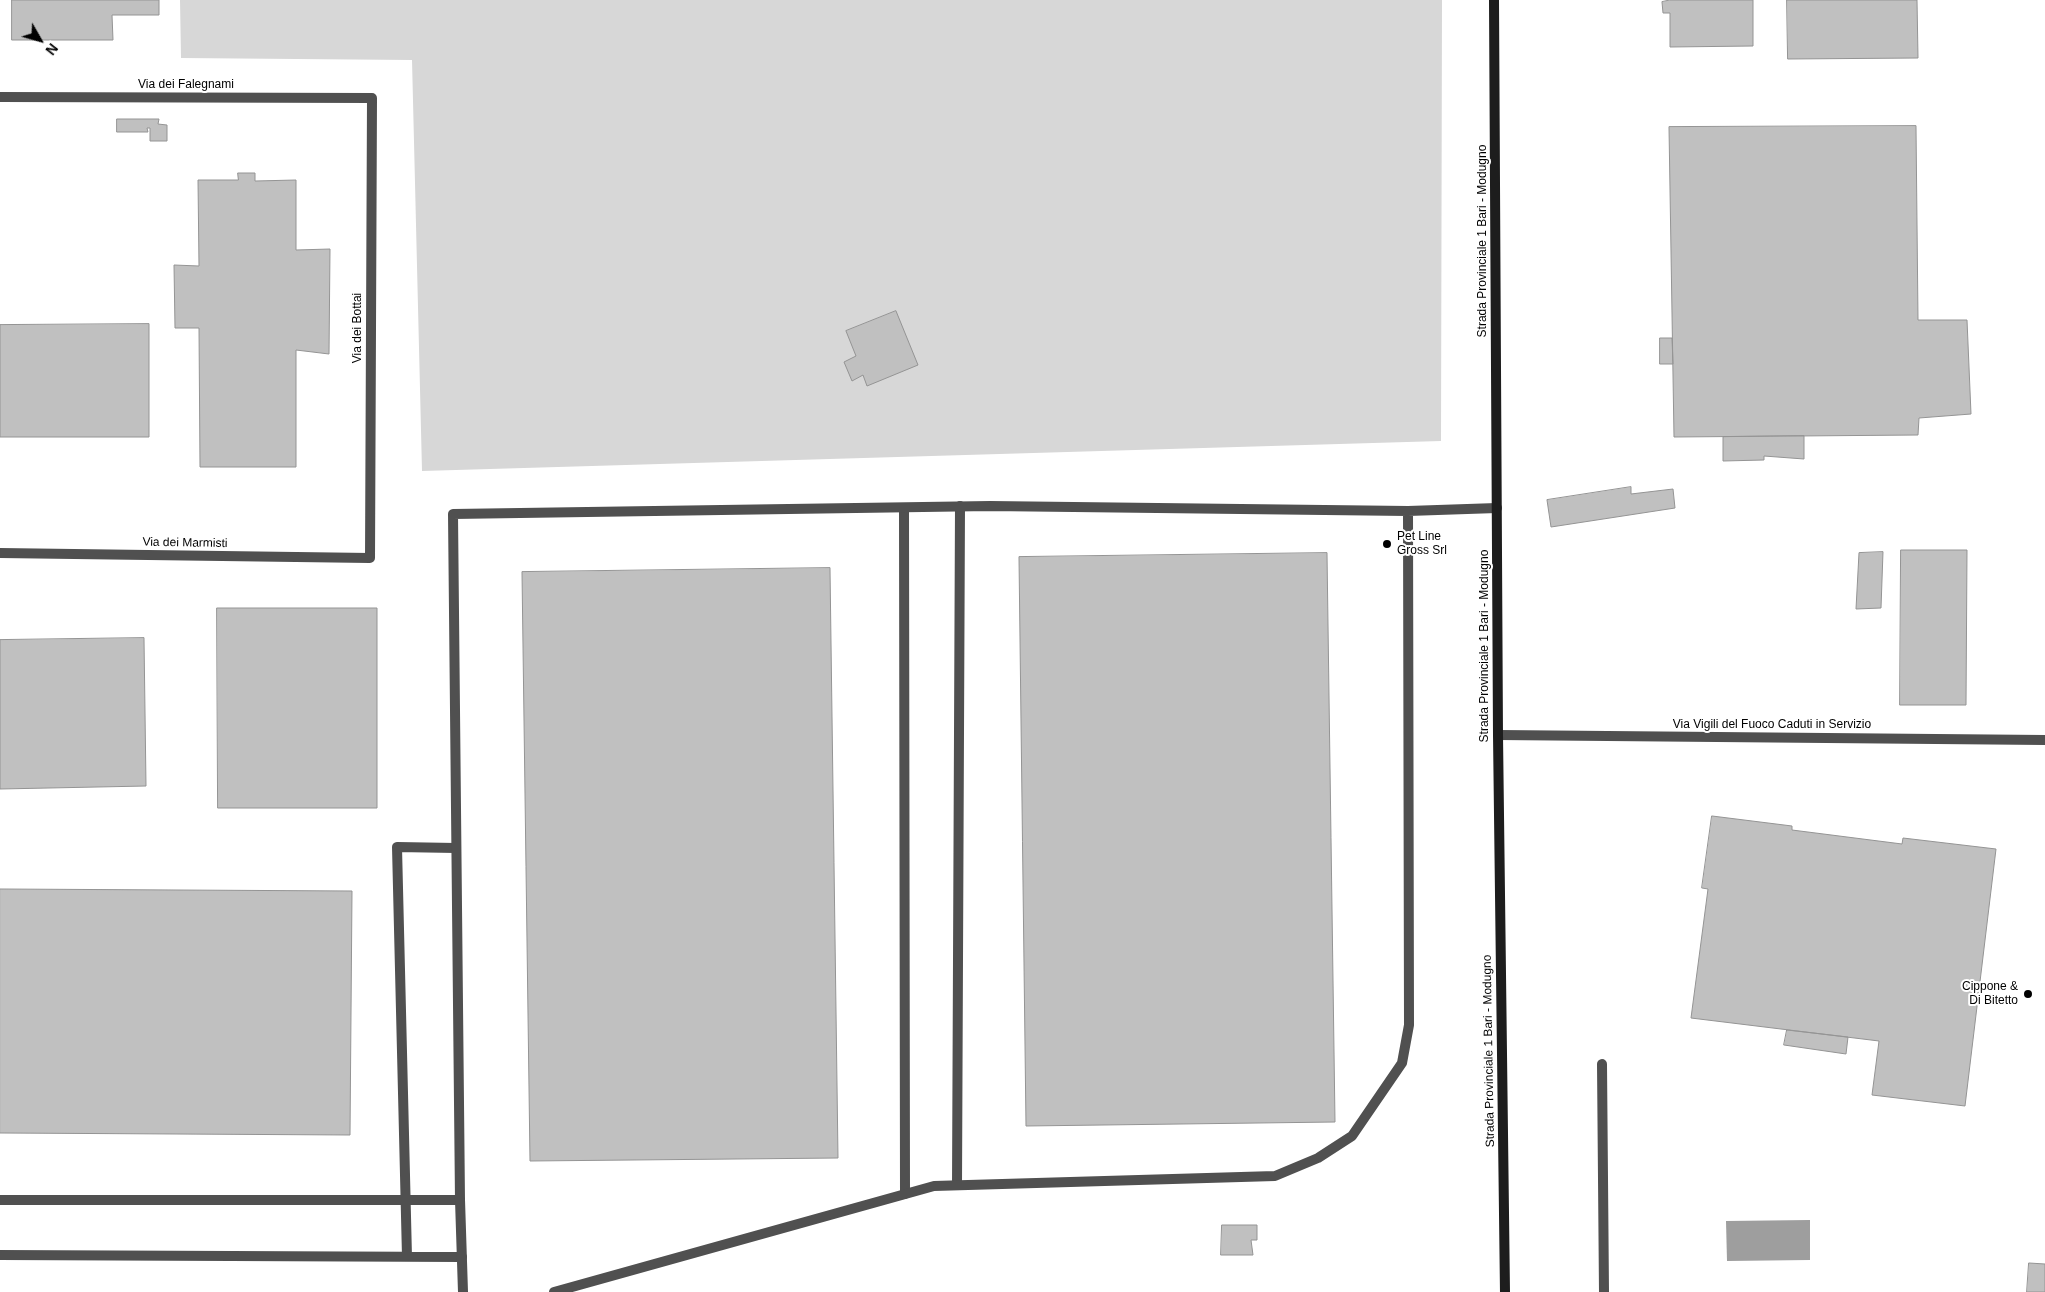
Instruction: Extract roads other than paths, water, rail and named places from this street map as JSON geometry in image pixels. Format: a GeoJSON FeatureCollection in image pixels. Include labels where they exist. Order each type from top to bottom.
{"type":"FeatureCollection","features":[{"type":"Feature","properties":{"kind":"street","name":"Strada Provinciale 1 Bari - Modugno"},"geometry":{"type":"LineString","coordinates":[[1494,0],[1496,508],[1505,1292]]}},
{"type":"Feature","properties":{"kind":"street","name":"Via dei Falegnami"},"geometry":{"type":"LineString","coordinates":[[0,97],[372,98]]}},
{"type":"Feature","properties":{"kind":"street","name":"Via dei Bottai"},"geometry":{"type":"LineString","coordinates":[[370,558],[372,98]]}},
{"type":"Feature","properties":{"kind":"street"},"geometry":{"type":"LineString","coordinates":[[463,1292],[460,1200],[453,514],[960,506],[1408,511],[1496,508]]}},
{"type":"Feature","properties":{"kind":"street"},"geometry":{"type":"LineString","coordinates":[[957,1186],[960,506]]}},
{"type":"Feature","properties":{"kind":"street"},"geometry":{"type":"LineString","coordinates":[[904,508],[906,1194]]}},
{"type":"Feature","properties":{"kind":"street"},"geometry":{"type":"LineString","coordinates":[[554,1292],[934,1186],[1275,1176],[1318,1158],[1352,1136],[1402,1063],[1409,1026],[1408,511]]}},
{"type":"Feature","properties":{"kind":"street","name":"Via dei Marmisti"},"geometry":{"type":"LineString","coordinates":[[0,553],[370,558]]}},
{"type":"Feature","properties":{"kind":"street","name":"Via Vigili del Fuoco Caduti in Servizio"},"geometry":{"type":"LineString","coordinates":[[1498,735],[2045,740]]}},
{"type":"Feature","properties":{"kind":"street"},"geometry":{"type":"LineString","coordinates":[[407,1257],[404,1200],[397,847],[456,848]]}},
{"type":"Feature","properties":{"kind":"street"},"geometry":{"type":"LineString","coordinates":[[1602,1064],[1604,1292]]}},
{"type":"Feature","properties":{"kind":"street"},"geometry":{"type":"LineString","coordinates":[[0,1200],[460,1200]]}},
{"type":"Feature","properties":{"kind":"street"},"geometry":{"type":"LineString","coordinates":[[0,1255],[462,1257]]}},
{"type":"Feature","properties":{"kind":"place","name":"Pet Line Gross Srl"},"geometry":{"type":"Point","coordinates":[1387,544]}},
{"type":"Feature","properties":{"kind":"place","name":"Cippone & Di Bitetto"},"geometry":{"type":"Point","coordinates":[2028,994]}}]}
